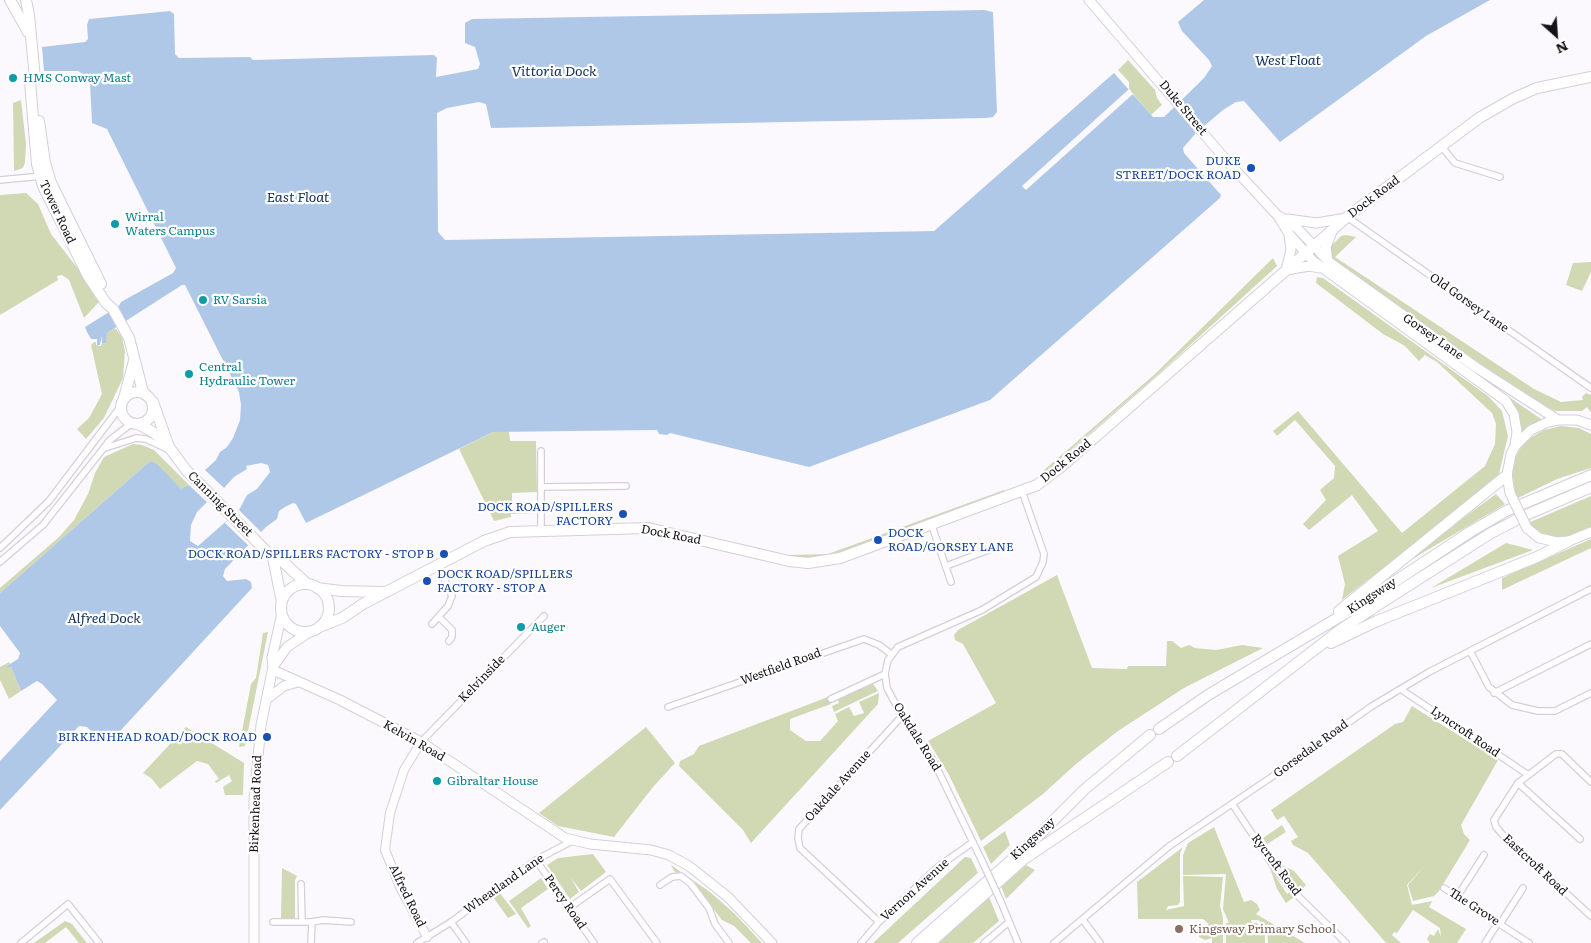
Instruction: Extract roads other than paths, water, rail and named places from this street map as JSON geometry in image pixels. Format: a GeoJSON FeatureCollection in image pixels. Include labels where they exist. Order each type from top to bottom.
{"type":"FeatureCollection","features":[{"type":"Feature","properties":{"kind":"highway","name":"Tower Road"},"geometry":{"type":"LineString","coordinates":[[10,0],[30,35]]}},
{"type":"Feature","properties":{"kind":"highway","name":"Tower Road"},"geometry":{"type":"LineString","coordinates":[[26,0],[30,15],[33,75],[30,82],[44,176],[59,221],[88,276],[106,303],[113,309],[132,344],[134,360],[143,392]]}},
{"type":"Feature","properties":{"kind":"highway","name":"Dock Road"},"geometry":{"type":"LineString","coordinates":[[315,629],[342,618],[389,591],[484,542],[510,532],[648,528],[788,561],[808,562],[840,558],[1022,491],[1037,484],[1061,467],[1347,217],[1479,118],[1514,98],[1537,88],[1591,77]]}},
{"type":"Feature","properties":{"kind":"highway","name":"Tower Road"},"geometry":{"type":"LineString","coordinates":[[123,402],[134,360]]}},
{"type":"Feature","properties":{"kind":"highway"},"geometry":{"type":"LineString","coordinates":[[133,392],[143,392],[153,402],[153,410],[150,417],[135,423],[124,416],[123,402],[133,392]]}},
{"type":"Feature","properties":{"kind":"highway","name":"Canning Street"},"geometry":{"type":"LineString","coordinates":[[153,402],[171,450]]}},
{"type":"Feature","properties":{"kind":"highway","name":"Canning Street"},"geometry":{"type":"LineString","coordinates":[[135,423],[153,432],[171,450],[186,470],[273,558],[281,560],[312,586]]}},
{"type":"Feature","properties":{"kind":"highway"},"geometry":{"type":"LineString","coordinates":[[1305,638],[1507,475]]}},
{"type":"Feature","properties":{"kind":"highway","name":"Kingsway"},"geometry":{"type":"LineString","coordinates":[[917,943],[1033,840],[1085,788],[1154,732],[1208,695],[1305,638],[1506,511],[1591,475]]}},
{"type":"Feature","properties":{"kind":"highway","name":"Kingsway"},"geometry":{"type":"LineString","coordinates":[[930,943],[1024,859],[1172,759],[1340,630],[1491,533],[1591,487]]}},
{"type":"Feature","properties":{"kind":"highway"},"geometry":{"type":"LineString","coordinates":[[1314,651],[1377,621],[1537,557],[1569,541]]}},
{"type":"Feature","properties":{"kind":"highway"},"geometry":{"type":"LineString","coordinates":[[273,558],[282,602],[282,613],[287,623],[294,629],[315,629],[325,620],[328,605],[324,594],[312,586],[291,589],[282,602]]}},
{"type":"Feature","properties":{"kind":"highway","name":"Dock Road"},"geometry":{"type":"LineString","coordinates":[[312,586],[373,593],[389,591]]}},
{"type":"Feature","properties":{"kind":"main road","name":"Duke Street"},"geometry":{"type":"LineString","coordinates":[[1089,0],[1227,161],[1278,216],[1289,234],[1309,250]]}},
{"type":"Feature","properties":{"kind":"main road","name":"Duke Street"},"geometry":{"type":"LineString","coordinates":[[1278,216],[1297,228],[1309,250]]}},
{"type":"Feature","properties":{"kind":"main road"},"geometry":{"type":"LineString","coordinates":[[1278,216],[1296,222],[1316,223],[1347,217]]}},
{"type":"Feature","properties":{"kind":"main road"},"geometry":{"type":"LineString","coordinates":[[1289,234],[1291,250],[1286,270],[1310,266],[1325,266],[1326,247],[1334,229]]}},
{"type":"Feature","properties":{"kind":"main road","name":"Gorsey Lane"},"geometry":{"type":"LineString","coordinates":[[1309,250],[1325,266],[1506,401],[1514,414],[1515,446]]}},
{"type":"Feature","properties":{"kind":"main road","name":"Gorsey Lane"},"geometry":{"type":"LineString","coordinates":[[1325,266],[1558,420]]}},
{"type":"Feature","properties":{"kind":"main road"},"geometry":{"type":"LineString","coordinates":[[1591,425],[1577,420],[1558,420],[1548,422],[1531,430],[1515,446],[1508,465],[1507,475],[1510,493],[1527,528],[1539,538],[1557,542],[1569,541],[1591,532]]}},
{"type":"Feature","properties":{"kind":"main road","name":"Birkenhead Road"},"geometry":{"type":"LineString","coordinates":[[254,943],[256,761],[273,669],[272,658],[282,613]]}},
{"type":"Feature","properties":{"kind":"main road","name":"Birkenhead Road"},"geometry":{"type":"LineString","coordinates":[[273,669],[287,646],[315,629]]}},
{"type":"Feature","properties":{"kind":"main road","name":"Kelvin Road"},"geometry":{"type":"LineString","coordinates":[[273,669],[340,700],[421,742],[529,815],[565,838],[574,840]]}},
{"type":"Feature","properties":{"kind":"main road"},"geometry":{"type":"LineString","coordinates":[[267,699],[281,688],[298,682]]}},
{"type":"Feature","properties":{"kind":"main road"},"geometry":{"type":"LineString","coordinates":[[574,840],[590,844],[651,850],[669,855],[689,866],[721,891],[772,943]]}},
{"type":"Feature","properties":{"kind":"street"},"geometry":{"type":"LineString","coordinates":[[1442,147],[1455,163],[1500,177]]}},
{"type":"Feature","properties":{"kind":"street"},"geometry":{"type":"LineString","coordinates":[[0,180],[44,176]]}},
{"type":"Feature","properties":{"kind":"street","name":"Old Gorsey Lane"},"geometry":{"type":"LineString","coordinates":[[1347,217],[1591,388]]}},
{"type":"Feature","properties":{"kind":"street"},"geometry":{"type":"LineString","coordinates":[[0,548],[49,501],[123,402]]}},
{"type":"Feature","properties":{"kind":"street"},"geometry":{"type":"LineString","coordinates":[[0,562],[43,525],[102,449],[123,428],[135,423]]}},
{"type":"Feature","properties":{"kind":"street"},"geometry":{"type":"LineString","coordinates":[[102,449],[136,438],[159,444],[171,450]]}},
{"type":"Feature","properties":{"kind":"street"},"geometry":{"type":"LineString","coordinates":[[541,451],[541,530]]}},
{"type":"Feature","properties":{"kind":"street"},"geometry":{"type":"LineString","coordinates":[[541,487],[626,486]]}},
{"type":"Feature","properties":{"kind":"street"},"geometry":{"type":"LineString","coordinates":[[831,699],[885,674],[891,654],[909,641],[982,610],[1036,577],[1044,562],[1044,554],[1022,491]]}},
{"type":"Feature","properties":{"kind":"street"},"geometry":{"type":"LineString","coordinates":[[931,523],[951,582]]}},
{"type":"Feature","properties":{"kind":"street"},"geometry":{"type":"LineString","coordinates":[[946,566],[991,549]]}},
{"type":"Feature","properties":{"kind":"street"},"geometry":{"type":"LineString","coordinates":[[432,624],[451,601],[452,596],[438,565]]}},
{"type":"Feature","properties":{"kind":"street","name":"Gorsedale Road"},"geometry":{"type":"LineString","coordinates":[[1054,943],[1083,920],[1120,886],[1168,848],[1233,804],[1345,723],[1429,672],[1591,589]]}},
{"type":"Feature","properties":{"kind":"street","name":"Kelvinside"},"geometry":{"type":"LineString","coordinates":[[421,742],[544,616]]}},
{"type":"Feature","properties":{"kind":"street"},"geometry":{"type":"LineString","coordinates":[[439,617],[452,630],[452,637],[449,641]]}},
{"type":"Feature","properties":{"kind":"street","name":"Westfield Road"},"geometry":{"type":"LineString","coordinates":[[668,708],[864,639],[879,644],[891,654]]}},
{"type":"Feature","properties":{"kind":"street"},"geometry":{"type":"LineString","coordinates":[[1494,693],[1591,644]]}},
{"type":"Feature","properties":{"kind":"street"},"geometry":{"type":"LineString","coordinates":[[1470,652],[1489,688],[1512,706],[1538,711],[1555,711],[1591,693]]}},
{"type":"Feature","properties":{"kind":"street","name":"Oakdale Road"},"geometry":{"type":"LineString","coordinates":[[885,674],[887,688],[902,716],[933,760],[983,863],[1018,943]]}},
{"type":"Feature","properties":{"kind":"street","name":"Lyncroft Road"},"geometry":{"type":"LineString","coordinates":[[1402,690],[1527,774]]}},
{"type":"Feature","properties":{"kind":"street","name":"Oakdale Avenue"},"geometry":{"type":"LineString","coordinates":[[879,922],[800,848],[799,829],[902,716]]}},
{"type":"Feature","properties":{"kind":"street","name":"Alfred Road"},"geometry":{"type":"LineString","coordinates":[[421,742],[404,770],[390,813],[386,850],[400,887],[427,937]]}},
{"type":"Feature","properties":{"kind":"street","name":"Eastcroft Road"},"geometry":{"type":"LineString","coordinates":[[1590,912],[1496,827],[1494,820],[1518,783],[1527,774],[1556,754],[1562,754],[1591,782]]}},
{"type":"Feature","properties":{"kind":"street"},"geometry":{"type":"LineString","coordinates":[[1518,783],[1580,839]]}},
{"type":"Feature","properties":{"kind":"street","name":"Rycroft Road"},"geometry":{"type":"LineString","coordinates":[[1233,804],[1284,880],[1346,943]]}},
{"type":"Feature","properties":{"kind":"street","name":"Wheatland Lane"},"geometry":{"type":"LineString","coordinates":[[417,943],[450,922],[536,860],[574,840]]}},
{"type":"Feature","properties":{"kind":"street","name":"Vernon Avenue"},"geometry":{"type":"LineString","coordinates":[[861,943],[879,922],[939,866],[973,842]]}},
{"type":"Feature","properties":{"kind":"street"},"geometry":{"type":"LineString","coordinates":[[1457,897],[1484,855]]}},
{"type":"Feature","properties":{"kind":"street","name":"Percy Road"},"geometry":{"type":"LineString","coordinates":[[536,860],[594,943]]}},
{"type":"Feature","properties":{"kind":"street"},"geometry":{"type":"LineString","coordinates":[[660,885],[672,877],[681,876],[691,884],[729,943]]}},
{"type":"Feature","properties":{"kind":"street"},"geometry":{"type":"LineString","coordinates":[[569,908],[610,880],[657,943]]}},
{"type":"Feature","properties":{"kind":"street"},"geometry":{"type":"LineString","coordinates":[[301,884],[302,922]]}},
{"type":"Feature","properties":{"kind":"street","name":"The Grove"},"geometry":{"type":"LineString","coordinates":[[1444,888],[1529,943]]}},
{"type":"Feature","properties":{"kind":"street"},"geometry":{"type":"LineString","coordinates":[[1485,943],[1523,888]]}},
{"type":"Feature","properties":{"kind":"street"},"geometry":{"type":"LineString","coordinates":[[20,943],[68,904],[99,943]]}},
{"type":"Feature","properties":{"kind":"street"},"geometry":{"type":"LineString","coordinates":[[273,922],[312,922],[323,920],[351,922]]}},
{"type":"Feature","properties":{"kind":"street"},"geometry":{"type":"LineString","coordinates":[[1083,920],[1100,943]]}},
{"type":"Feature","properties":{"kind":"street"},"geometry":{"type":"LineString","coordinates":[[310,943],[312,922]]}},
{"type":"Feature","properties":{"kind":"street"},"geometry":{"type":"LineString","coordinates":[[450,922],[466,943]]}},
{"type":"Feature","properties":{"kind":"street"},"geometry":{"type":"LineString","coordinates":[[984,943],[1009,922]]}},
{"type":"Feature","properties":{"kind":"water","name":"East Float"},"geometry":{"type":"Polygon","coordinates":[[[1204,0],[1490,0],[1426,36],[1280,142],[1244,101],[1236,102],[1223,110],[1196,133],[1183,148],[1184,153],[1221,195],[1220,198],[990,400],[809,467],[670,433],[667,435],[659,434],[657,430],[493,432],[306,523],[296,504],[293,503],[285,507],[279,511],[277,519],[266,527],[225,569],[223,576],[227,581],[246,579],[251,582],[252,588],[110,742],[103,743],[87,727],[79,726],[0,810],[0,761],[57,700],[37,681],[21,691],[11,667],[5,667],[18,659],[20,653],[0,626],[0,593],[150,461],[157,464],[181,489],[189,485],[207,502],[197,512],[191,525],[190,541],[198,546],[239,510],[247,495],[257,489],[270,472],[268,465],[261,463],[246,466],[247,469],[234,477],[224,488],[205,470],[216,460],[220,452],[227,447],[233,438],[240,420],[241,405],[239,392],[185,285],[182,285],[107,333],[106,343],[102,343],[102,336],[100,345],[97,345],[97,339],[91,339],[87,332],[85,327],[119,306],[121,302],[173,273],[176,268],[107,129],[92,123],[90,83],[87,77],[78,71],[44,71],[42,47],[85,42],[88,39],[87,25],[89,19],[170,11],[174,14],[175,54],[179,58],[250,57],[253,60],[434,55],[437,58],[436,77],[478,69],[480,64],[475,47],[465,43],[465,23],[472,19],[984,10],[993,12],[997,112],[993,117],[491,128],[486,104],[479,102],[447,108],[437,113],[438,232],[445,240],[934,231],[1114,73],[1153,117],[1164,117],[1204,78],[1212,66],[1209,60],[1182,31],[1178,22],[1204,0]]]}},
{"type":"Feature","properties":{"kind":"place","name":"HMS Conway Mast"},"geometry":{"type":"Point","coordinates":[13,78]}},
{"type":"Feature","properties":{"kind":"place","name":"DUKE STREET/DOCK ROAD"},"geometry":{"type":"Point","coordinates":[1251,168]}},
{"type":"Feature","properties":{"kind":"place","name":"Wirral Waters Campus"},"geometry":{"type":"Point","coordinates":[115,224]}},
{"type":"Feature","properties":{"kind":"place","name":"RV Sarsia"},"geometry":{"type":"Point","coordinates":[203,300]}},
{"type":"Feature","properties":{"kind":"place","name":"Central Hydraulic Tower"},"geometry":{"type":"Point","coordinates":[189,374]}},
{"type":"Feature","properties":{"kind":"place","name":"DOCK ROAD/SPILLERS FACTORY"},"geometry":{"type":"Point","coordinates":[623,514]}},
{"type":"Feature","properties":{"kind":"place","name":"DOCK ROAD/GORSEY LANE"},"geometry":{"type":"Point","coordinates":[878,540]}},
{"type":"Feature","properties":{"kind":"place","name":"DOCK ROAD/SPILLERS FACTORY - STOP B"},"geometry":{"type":"Point","coordinates":[444,554]}},
{"type":"Feature","properties":{"kind":"place","name":"DOCK ROAD/SPILLERS FACTORY - STOP A"},"geometry":{"type":"Point","coordinates":[427,581]}},
{"type":"Feature","properties":{"kind":"place","name":"Auger"},"geometry":{"type":"Point","coordinates":[521,627]}},
{"type":"Feature","properties":{"kind":"place","name":"BIRKENHEAD ROAD/DOCK ROAD"},"geometry":{"type":"Point","coordinates":[267,737]}},
{"type":"Feature","properties":{"kind":"place","name":"Gibraltar House"},"geometry":{"type":"Point","coordinates":[437,781]}},
{"type":"Feature","properties":{"kind":"place","name":"Kingsway Primary School"},"geometry":{"type":"Point","coordinates":[1179,929]}},
{"type":"Feature","properties":{"kind":"water label","name":"West Float"},"geometry":{"type":"Point","coordinates":[1288,61]}},
{"type":"Feature","properties":{"kind":"water label","name":"Vittoria Dock"},"geometry":{"type":"Point","coordinates":[554,72]}},
{"type":"Feature","properties":{"kind":"water label","name":"Alfred Dock"},"geometry":{"type":"Point","coordinates":[104,619]}}]}
